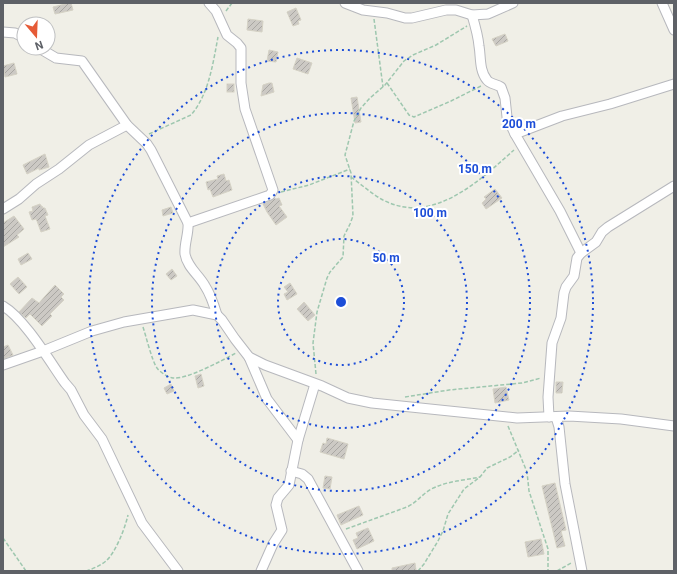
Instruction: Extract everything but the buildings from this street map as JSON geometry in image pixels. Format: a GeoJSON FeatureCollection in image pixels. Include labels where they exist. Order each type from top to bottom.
{"type":"FeatureCollection","features":[{"type":"Feature","properties":{"kind":"street"},"geometry":{"type":"LineString","coordinates":[[188,223],[270,195],[273,190],[245,109],[241,83],[241,48],[227,35],[216,11],[209,3]]}},
{"type":"Feature","properties":{"kind":"street"},"geometry":{"type":"LineString","coordinates":[[345,3],[363,10],[387,12],[405,18],[420,17],[451,10],[456,10],[473,18],[488,14],[513,3]]}},
{"type":"Feature","properties":{"kind":"street"},"geometry":{"type":"LineString","coordinates":[[662,3],[674,30]]}},
{"type":"Feature","properties":{"kind":"street"},"geometry":{"type":"LineString","coordinates":[[473,18],[483,74],[490,82],[501,87],[507,117],[515,134],[560,211],[581,253]]}},
{"type":"Feature","properties":{"kind":"street"},"geometry":{"type":"LineString","coordinates":[[3,32],[16,34]]}},
{"type":"Feature","properties":{"kind":"street"},"geometry":{"type":"LineString","coordinates":[[53,56],[56,58],[82,61],[126,125],[151,150],[188,223],[185,253],[188,262],[205,285],[212,299],[217,315],[249,357],[267,399],[298,440]]}},
{"type":"Feature","properties":{"kind":"street"},"geometry":{"type":"LineString","coordinates":[[515,134],[562,116],[610,104],[674,84]]}},
{"type":"Feature","properties":{"kind":"street"},"geometry":{"type":"LineString","coordinates":[[3,209],[59,169],[89,144],[126,125]]}},
{"type":"Feature","properties":{"kind":"street"},"geometry":{"type":"LineString","coordinates":[[582,571],[565,484],[559,427],[553,417],[548,397],[552,343],[561,318],[566,286],[574,276],[577,258],[581,253],[596,242],[602,232],[608,227],[674,186]]}},
{"type":"Feature","properties":{"kind":"street"},"geometry":{"type":"LineString","coordinates":[[3,306],[19,320],[71,390],[84,415],[102,439],[131,502],[149,534],[178,571]]}},
{"type":"Feature","properties":{"kind":"street"},"geometry":{"type":"LineString","coordinates":[[3,365],[92,331],[141,318],[193,310],[217,315]]}},
{"type":"Feature","properties":{"kind":"street"},"geometry":{"type":"LineString","coordinates":[[249,357],[265,365],[348,398],[372,403],[517,418],[569,416],[621,419],[674,426]]}},
{"type":"Feature","properties":{"kind":"street"},"geometry":{"type":"LineString","coordinates":[[261,571],[282,530],[276,505],[278,498],[289,485],[298,440],[316,384]]}},
{"type":"Feature","properties":{"kind":"street"},"geometry":{"type":"LineString","coordinates":[[291,471],[302,474],[308,479],[358,571]]}},
{"type":"Feature","properties":{"kind":"path"},"geometry":{"type":"LineString","coordinates":[[372,11],[383,87]]}},
{"type":"Feature","properties":{"kind":"path"},"geometry":{"type":"LineString","coordinates":[[316,384],[313,343],[317,312],[327,278],[330,272],[343,257],[344,236],[353,216],[350,169],[345,155],[354,121],[366,103],[387,83],[404,61],[409,57],[436,45],[473,18]]}},
{"type":"Feature","properties":{"kind":"path"},"geometry":{"type":"LineString","coordinates":[[140,138],[191,115],[196,110],[205,91],[211,71],[221,23]]}},
{"type":"Feature","properties":{"kind":"path"},"geometry":{"type":"LineString","coordinates":[[387,83],[409,115],[414,117],[490,82]]}},
{"type":"Feature","properties":{"kind":"path"},"geometry":{"type":"LineString","coordinates":[[351,177],[384,200],[395,205],[410,208],[424,207],[440,203],[469,187],[520,144]]}},
{"type":"Feature","properties":{"kind":"path"},"geometry":{"type":"LineString","coordinates":[[270,195],[309,185],[350,169]]}},
{"type":"Feature","properties":{"kind":"path"},"geometry":{"type":"LineString","coordinates":[[141,318],[157,368],[163,374],[172,378],[181,377],[207,368],[242,349]]}},
{"type":"Feature","properties":{"kind":"path"},"geometry":{"type":"LineString","coordinates":[[401,398],[450,390],[532,381],[539,379],[550,372]]}},
{"type":"Feature","properties":{"kind":"path"},"geometry":{"type":"LineString","coordinates":[[500,416],[510,428],[527,472],[529,490],[548,549],[548,571]]}},
{"type":"Feature","properties":{"kind":"path"},"geometry":{"type":"LineString","coordinates":[[418,571],[438,541],[443,532],[448,514],[464,489],[480,477],[487,468],[510,457],[519,450]]}},
{"type":"Feature","properties":{"kind":"path"},"geometry":{"type":"LineString","coordinates":[[336,532],[408,507],[435,487],[480,477]]}},
{"type":"Feature","properties":{"kind":"path"},"geometry":{"type":"LineString","coordinates":[[86,571],[106,560],[112,553],[126,523],[131,502]]}},
{"type":"Feature","properties":{"kind":"path"},"geometry":{"type":"LineString","coordinates":[[3,538],[26,571]]}},
{"type":"Feature","properties":{"kind":"path"},"geometry":{"type":"LineString","coordinates":[[557,571],[579,558]]}}]}
